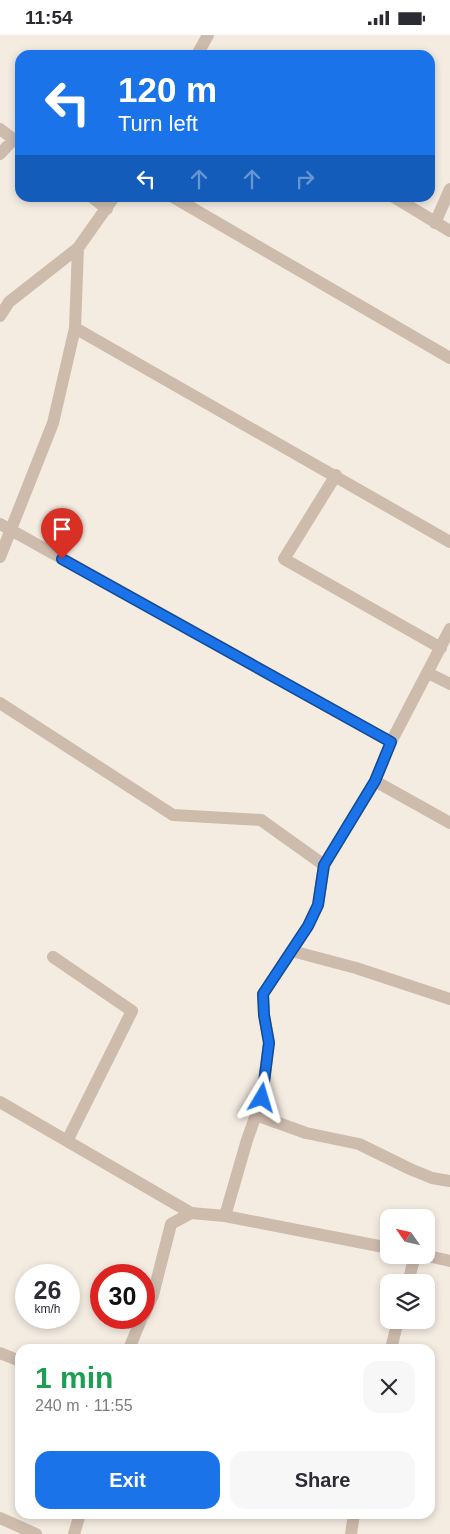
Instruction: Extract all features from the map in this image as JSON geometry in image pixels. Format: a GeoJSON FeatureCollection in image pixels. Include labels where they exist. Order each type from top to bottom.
{"type":"FeatureCollection","features":[{"type":"Feature","properties":{"kind":"street"},"geometry":{"type":"LineString","coordinates":[[200,50],[208,35]]}},
{"type":"Feature","properties":{"kind":"street"},"geometry":{"type":"LineString","coordinates":[[0,129],[15,140]]}},
{"type":"Feature","properties":{"kind":"street"},"geometry":{"type":"LineString","coordinates":[[0,155],[15,144]]}},
{"type":"Feature","properties":{"kind":"street"},"geometry":{"type":"LineString","coordinates":[[435,223],[450,189]]}},
{"type":"Feature","properties":{"kind":"street"},"geometry":{"type":"LineString","coordinates":[[182,202],[450,358]]}},
{"type":"Feature","properties":{"kind":"street"},"geometry":{"type":"LineString","coordinates":[[402,202],[450,231]]}},
{"type":"Feature","properties":{"kind":"street"},"geometry":{"type":"LineString","coordinates":[[0,316],[9,302],[78,248],[111,203]]}},
{"type":"Feature","properties":{"kind":"street"},"geometry":{"type":"LineString","coordinates":[[0,557],[5,527],[53,423],[75,328],[78,248]]}},
{"type":"Feature","properties":{"kind":"street"},"geometry":{"type":"LineString","coordinates":[[75,328],[336,475],[450,542]]}},
{"type":"Feature","properties":{"kind":"street"},"geometry":{"type":"LineString","coordinates":[[336,475],[284,559],[441,648]]}},
{"type":"Feature","properties":{"kind":"street"},"geometry":{"type":"LineString","coordinates":[[5,527],[391,742]]}},
{"type":"Feature","properties":{"kind":"street"},"geometry":{"type":"LineString","coordinates":[[225,1216],[262,1098],[269,1043],[264,1015],[263,994],[308,926],[318,905],[324,865],[375,781],[391,742],[450,629]]}},
{"type":"Feature","properties":{"kind":"street"},"geometry":{"type":"LineString","coordinates":[[428,673],[450,684]]}},
{"type":"Feature","properties":{"kind":"street"},"geometry":{"type":"LineString","coordinates":[[0,703],[173,815],[261,820],[324,865]]}},
{"type":"Feature","properties":{"kind":"street"},"geometry":{"type":"LineString","coordinates":[[375,781],[450,823]]}},
{"type":"Feature","properties":{"kind":"street"},"geometry":{"type":"LineString","coordinates":[[292,951],[356,968],[450,999]]}},
{"type":"Feature","properties":{"kind":"street"},"geometry":{"type":"LineString","coordinates":[[53,957],[132,1011],[67,1141]]}},
{"type":"Feature","properties":{"kind":"street"},"geometry":{"type":"LineString","coordinates":[[0,1102],[191,1213],[225,1216],[380,1246]]}},
{"type":"Feature","properties":{"kind":"street"},"geometry":{"type":"LineString","coordinates":[[256,1115],[306,1133],[359,1144],[432,1178],[450,1181]]}},
{"type":"Feature","properties":{"kind":"street"},"geometry":{"type":"LineString","coordinates":[[155,1287],[171,1224],[191,1213]]}},
{"type":"Feature","properties":{"kind":"street"},"geometry":{"type":"LineString","coordinates":[[435,1258],[450,1261]]}},
{"type":"Feature","properties":{"kind":"street"},"geometry":{"type":"LineString","coordinates":[[131,1344],[137,1329]]}},
{"type":"Feature","properties":{"kind":"street"},"geometry":{"type":"LineString","coordinates":[[392,1344],[396,1329]]}},
{"type":"Feature","properties":{"kind":"street"},"geometry":{"type":"LineString","coordinates":[[0,1353],[15,1359]]}},
{"type":"Feature","properties":{"kind":"street"},"geometry":{"type":"LineString","coordinates":[[0,1518],[36,1534]]}},
{"type":"Feature","properties":{"kind":"street"},"geometry":{"type":"LineString","coordinates":[[74,1534],[78,1519]]}},
{"type":"Feature","properties":{"kind":"street"},"geometry":{"type":"LineString","coordinates":[[351,1534],[353,1519]]}},
{"type":"Feature","properties":{"kind":"route"},"geometry":{"type":"LineString","coordinates":[[62,559],[391,742],[375,781],[324,865],[318,905],[308,926],[263,994],[264,1015],[269,1043],[262,1098]]}}]}
